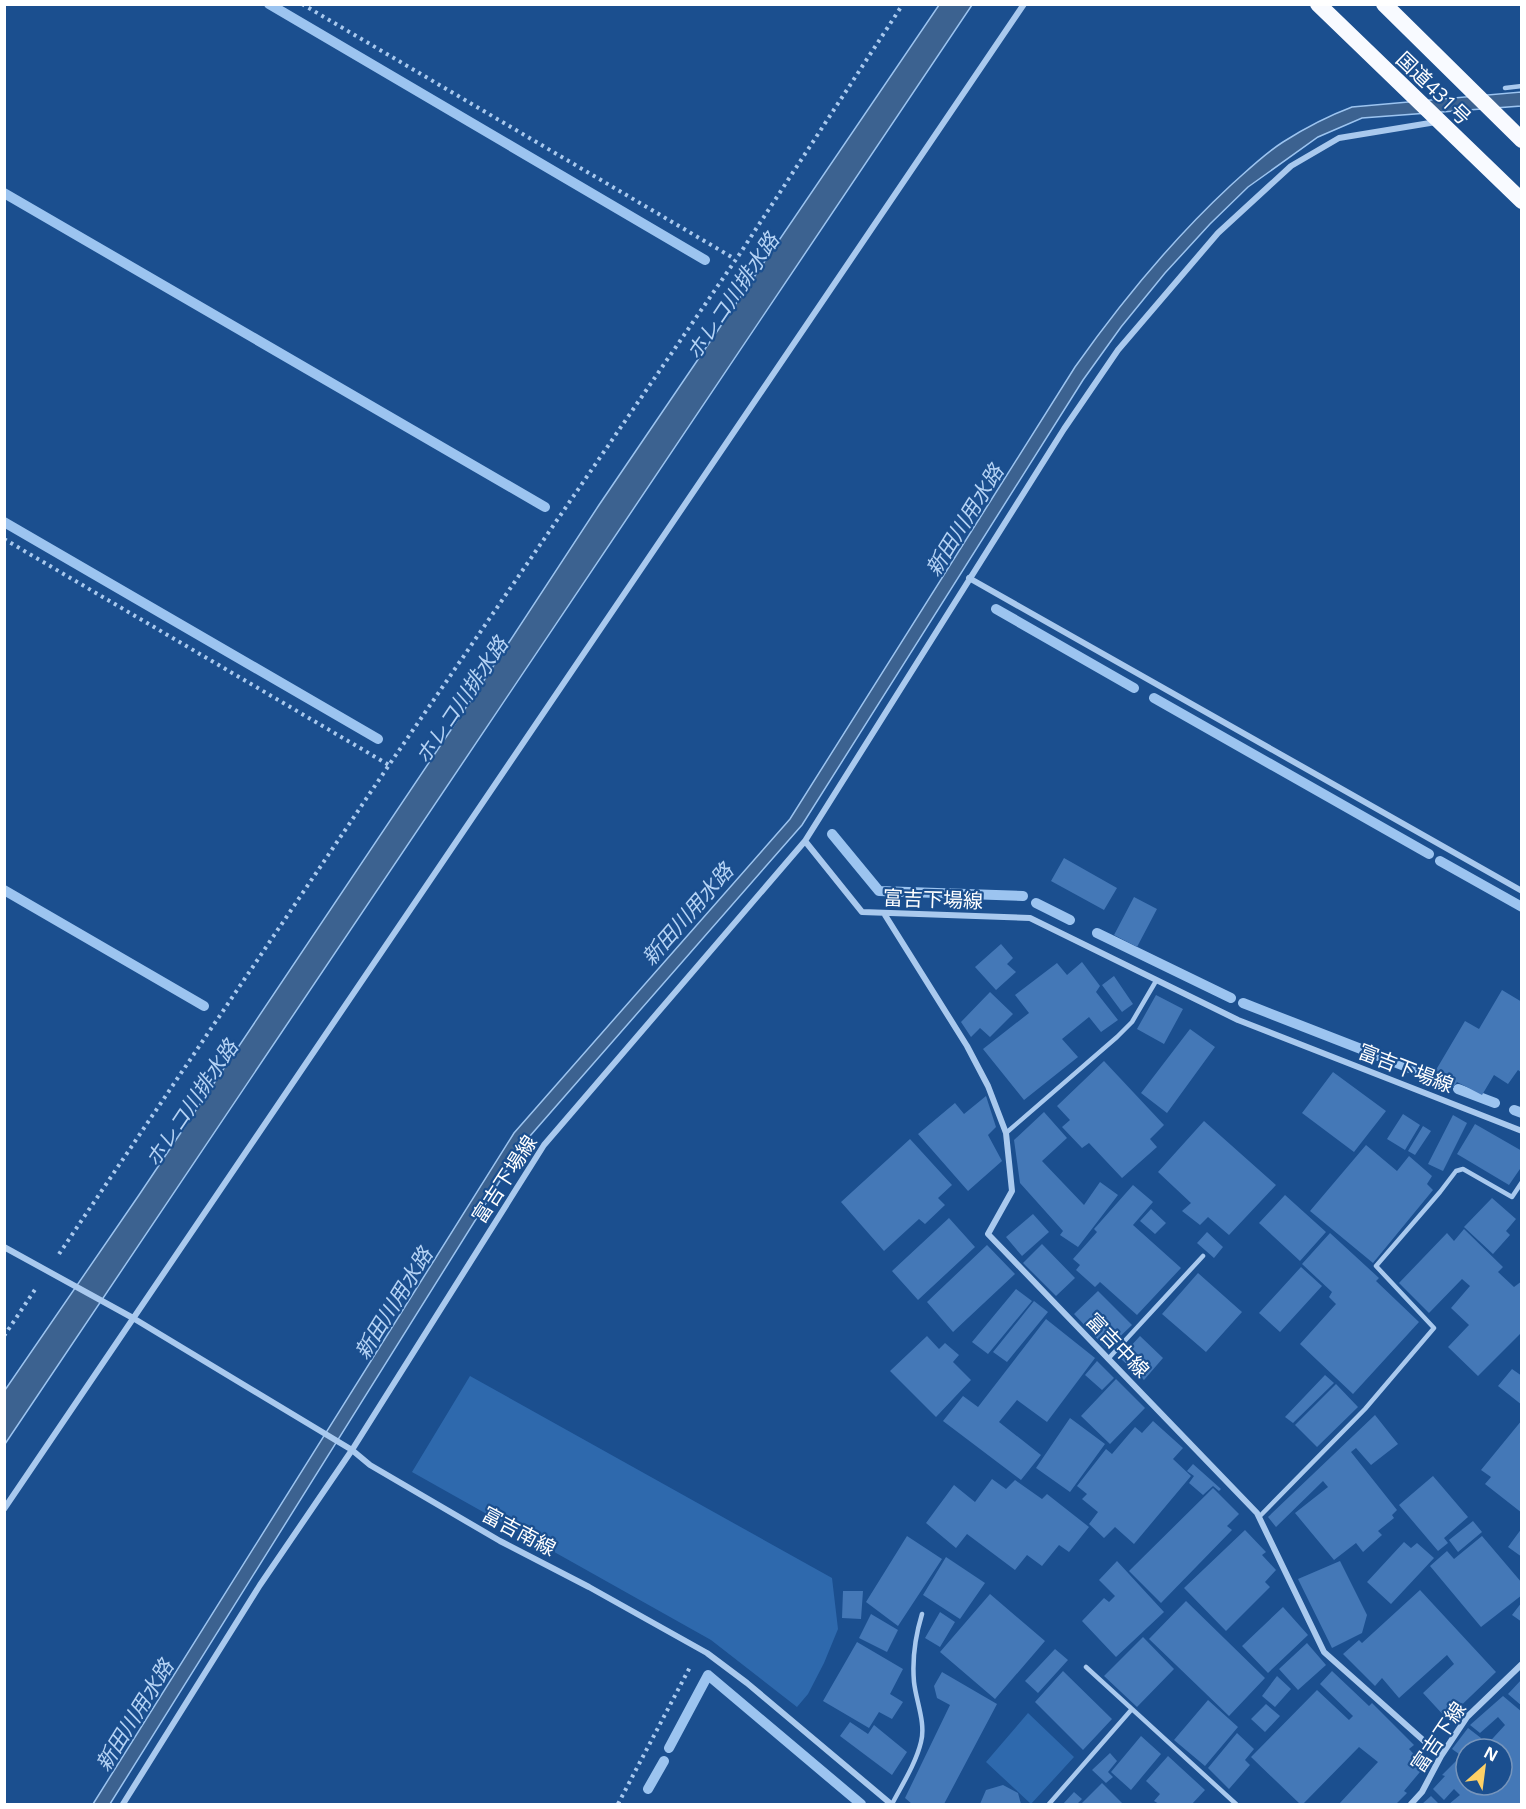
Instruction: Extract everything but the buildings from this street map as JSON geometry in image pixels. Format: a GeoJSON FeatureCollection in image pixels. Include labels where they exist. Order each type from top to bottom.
{"type":"FeatureCollection","features":[{"type":"Feature","properties":{"kind":"highway","name":"国道431号"},"geometry":{"type":"LineString","coordinates":[[1317,4],[1521,201]]}},
{"type":"Feature","properties":{"kind":"highway","name":"国道431号"},"geometry":{"type":"LineString","coordinates":[[1384,4],[1521,140]]}},
{"type":"Feature","properties":{"kind":"street"},"geometry":{"type":"LineString","coordinates":[[4,1509],[1024,4]]}},
{"type":"Feature","properties":{"kind":"street"},"geometry":{"type":"LineString","coordinates":[[805,841],[1064,429],[1118,350],[1218,233],[1291,166],[1339,138],[1438,122]]}},
{"type":"Feature","properties":{"kind":"street"},"geometry":{"type":"LineString","coordinates":[[969,578],[1521,891]]}},
{"type":"Feature","properties":{"kind":"street","name":"富吉下場線"},"geometry":{"type":"LineString","coordinates":[[123,1804],[260,1585],[352,1450],[544,1145],[805,841],[862,912],[885,915],[1030,918],[1238,1020],[1521,1131]]}},
{"type":"Feature","properties":{"kind":"street","name":"富吉中線"},"geometry":{"type":"LineString","coordinates":[[885,915],[967,1046],[988,1086],[1006,1133],[1012,1191],[988,1234],[1259,1517],[1324,1652],[1441,1756]]}},
{"type":"Feature","properties":{"kind":"street"},"geometry":{"type":"LineString","coordinates":[[4,1247],[48,1271]]}},
{"type":"Feature","properties":{"kind":"street","name":"富吉南線"},"geometry":{"type":"LineString","coordinates":[[48,1271],[133,1318],[352,1450],[370,1465],[500,1541],[589,1587],[699,1650],[747,1683],[891,1804]]}},
{"type":"Feature","properties":{"kind":"street","name":"富吉下線"},"geometry":{"type":"LineString","coordinates":[[1411,1804],[1422,1792],[1441,1756],[1467,1718],[1521,1664]]}},
{"type":"Feature","properties":{"kind":"lane"},"geometry":{"type":"LineString","coordinates":[[1505,88],[1521,86]]}},
{"type":"Feature","properties":{"kind":"lane"},"geometry":{"type":"LineString","coordinates":[[1006,1133],[1132,1022],[1156,981]]}},
{"type":"Feature","properties":{"kind":"lane"},"geometry":{"type":"LineString","coordinates":[[1259,1517],[1365,1409],[1434,1328],[1376,1266],[1440,1192],[1455,1171],[1464,1169],[1512,1197],[1521,1182]]}},
{"type":"Feature","properties":{"kind":"lane"},"geometry":{"type":"LineString","coordinates":[[1108,1359],[1203,1256]]}},
{"type":"Feature","properties":{"kind":"lane"},"geometry":{"type":"LineString","coordinates":[[891,1804],[921,1743],[923,1730],[913,1660],[916,1635],[922,1614]]}},
{"type":"Feature","properties":{"kind":"lane"},"geometry":{"type":"LineString","coordinates":[[1086,1667],[1236,1804]]}},
{"type":"Feature","properties":{"kind":"lane"},"geometry":{"type":"LineString","coordinates":[[1049,1804],[1132,1710]]}},
{"type":"Feature","properties":{"kind":"path"},"geometry":{"type":"LineString","coordinates":[[302,4],[735,260]]}},
{"type":"Feature","properties":{"kind":"path"},"geometry":{"type":"LineString","coordinates":[[4,1336],[389,765],[735,260],[903,4]]}},
{"type":"Feature","properties":{"kind":"path"},"geometry":{"type":"LineString","coordinates":[[4,539],[389,765]]}},
{"type":"Feature","properties":{"kind":"path"},"geometry":{"type":"LineString","coordinates":[[618,1804],[699,1650]]}},
{"type":"Feature","properties":{"kind":"shaded area"},"geometry":{"type":"Polygon","coordinates":[[[939,5],[972,5],[5,1444],[5,1390],[139,1195],[599,505],[939,5]]]}},
{"type":"Feature","properties":{"kind":"shaded area"},"geometry":{"type":"Polygon","coordinates":[[[1521,92],[1521,106],[1362,118],[1318,137],[1248,187],[1165,273],[1121,327],[1083,380],[802,825],[523,1144],[110,1804],[93,1804],[514,1133],[790,819],[1075,367],[1148,272],[1188,228],[1256,163],[1283,142],[1325,118],[1352,107],[1521,92]]]}},
{"type":"Feature","properties":{"kind":"shaded area"},"geometry":{"type":"Polygon","coordinates":[[[470,1376],[832,1578],[838,1629],[808,1694],[797,1707],[711,1640],[412,1472],[470,1376]]]}},
{"type":"Feature","properties":{"kind":"shaded area"},"geometry":{"type":"Polygon","coordinates":[[[1028,1713],[1074,1757],[1031,1804],[986,1762],[1028,1713]]]}},
{"type":"Feature","properties":{"kind":"waterway"},"geometry":{"type":"LineString","coordinates":[[269,4],[705,260]]}},
{"type":"Feature","properties":{"kind":"waterway"},"geometry":{"type":"LineString","coordinates":[[4,193],[545,507]]}},
{"type":"Feature","properties":{"kind":"waterway"},"geometry":{"type":"LineString","coordinates":[[4,522],[378,739]]}},
{"type":"Feature","properties":{"kind":"waterway"},"geometry":{"type":"LineString","coordinates":[[996,609],[1134,688]]}},
{"type":"Feature","properties":{"kind":"waterway"},"geometry":{"type":"LineString","coordinates":[[1154,698],[1429,854]]}},
{"type":"Feature","properties":{"kind":"waterway"},"geometry":{"type":"LineString","coordinates":[[832,834],[879,891],[1023,896]]}},
{"type":"Feature","properties":{"kind":"waterway"},"geometry":{"type":"LineString","coordinates":[[1440,861],[1522,907]]}},
{"type":"Feature","properties":{"kind":"waterway"},"geometry":{"type":"LineString","coordinates":[[4,890],[204,1006]]}},
{"type":"Feature","properties":{"kind":"waterway"},"geometry":{"type":"LineString","coordinates":[[1036,903],[1070,920]]}},
{"type":"Feature","properties":{"kind":"waterway"},"geometry":{"type":"LineString","coordinates":[[1097,933],[1231,998]]}},
{"type":"Feature","properties":{"kind":"waterway"},"geometry":{"type":"LineString","coordinates":[[1243,1003],[1415,1070]]}},
{"type":"Feature","properties":{"kind":"waterway"},"geometry":{"type":"LineString","coordinates":[[1458,1089],[1495,1103]]}},
{"type":"Feature","properties":{"kind":"waterway"},"geometry":{"type":"LineString","coordinates":[[1514,1110],[1522,1113]]}},
{"type":"Feature","properties":{"kind":"waterway"},"geometry":{"type":"LineString","coordinates":[[669,1748],[708,1675],[861,1804]]}},
{"type":"Feature","properties":{"kind":"waterway"},"geometry":{"type":"LineString","coordinates":[[648,1789],[664,1761]]}},
{"type":"Feature","properties":{"kind":"water label","name":"ホレコ川排水路"},"geometry":{"type":"Point","coordinates":[732,296]}},
{"type":"Feature","properties":{"kind":"water label","name":"新田川用水路"},"geometry":{"type":"Point","coordinates":[964,520]}},
{"type":"Feature","properties":{"kind":"water label","name":"ホレコ川排水路"},"geometry":{"type":"Point","coordinates":[461,700]}},
{"type":"Feature","properties":{"kind":"water label","name":"新田川用水路"},"geometry":{"type":"Point","coordinates":[687,914]}},
{"type":"Feature","properties":{"kind":"water label","name":"ホレコ川排水路"},"geometry":{"type":"Point","coordinates":[191,1103]}},
{"type":"Feature","properties":{"kind":"water label","name":"新田川用水路"},"geometry":{"type":"Point","coordinates":[393,1303]}},
{"type":"Feature","properties":{"kind":"water label","name":"新田川用水路"},"geometry":{"type":"Point","coordinates":[134,1715]}}]}
